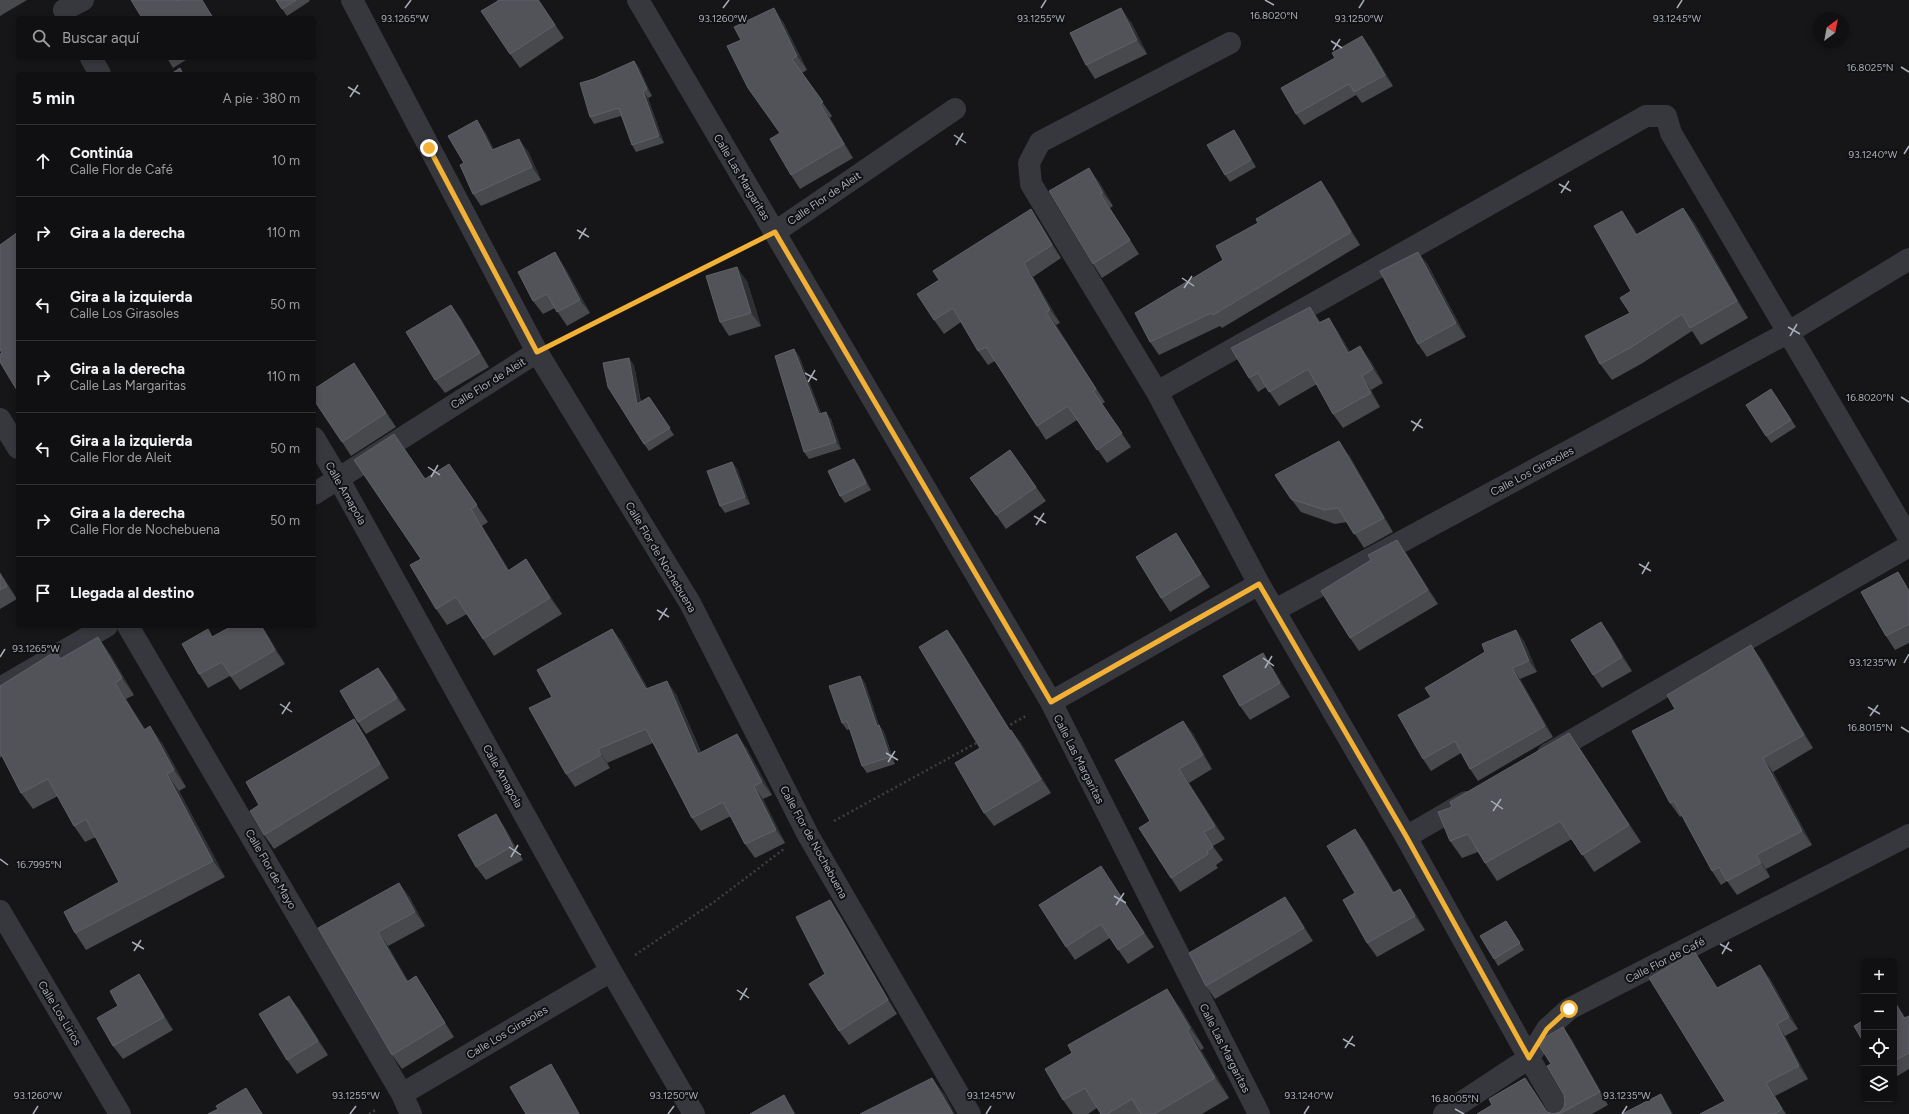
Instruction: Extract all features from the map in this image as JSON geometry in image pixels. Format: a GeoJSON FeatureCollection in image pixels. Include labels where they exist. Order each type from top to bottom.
{"type":"FeatureCollection","features":[{"type":"Feature","properties":{"kind":"street","name":"Calle Flor de Nochebuena"},"geometry":{"type":"LineString","coordinates":[[352,0],[360,12],[537,352],[690,603],[808,835],[970,1114]]}},
{"type":"Feature","properties":{"kind":"street","name":"Calle Las Margaritas"},"geometry":{"type":"LineString","coordinates":[[638,0],[1051,702],[1258,1114]]}},
{"type":"Feature","properties":{"kind":"street"},"geometry":{"type":"LineString","coordinates":[[1230,42],[1040,142],[1028,163],[1031,184],[1157,392],[1259,584],[1406,836],[1529,1058],[1562,1114]]}},
{"type":"Feature","properties":{"kind":"street"},"geometry":{"type":"LineString","coordinates":[[92,60],[99,72]]}},
{"type":"Feature","properties":{"kind":"street","name":"Calle Flor de Aleit"},"geometry":{"type":"LineString","coordinates":[[775,232],[955,108]]}},
{"type":"Feature","properties":{"kind":"street"},"geometry":{"type":"LineString","coordinates":[[1157,392],[1646,116],[1666,116],[1671,133],[1909,538]]}},
{"type":"Feature","properties":{"kind":"street","name":"Calle Los Girasoles"},"geometry":{"type":"LineString","coordinates":[[1274,610],[1789,332],[1909,259]]}},
{"type":"Feature","properties":{"kind":"street","name":"Calle Flor de Aleit"},"geometry":{"type":"LineString","coordinates":[[316,493],[537,352]]}},
{"type":"Feature","properties":{"kind":"street"},"geometry":{"type":"LineString","coordinates":[[0,419],[16,445]]}},
{"type":"Feature","properties":{"kind":"street","name":"Calle Amapola"},"geometry":{"type":"LineString","coordinates":[[316,441],[338,478],[611,971],[694,1114]]}},
{"type":"Feature","properties":{"kind":"street"},"geometry":{"type":"LineString","coordinates":[[1530,765],[1909,546]]}},
{"type":"Feature","properties":{"kind":"street"},"geometry":{"type":"LineString","coordinates":[[1051,702],[1259,584]]}},
{"type":"Feature","properties":{"kind":"street"},"geometry":{"type":"LineString","coordinates":[[0,688],[104,628]]}},
{"type":"Feature","properties":{"kind":"street","name":"Calle Flor de Mayo"},"geometry":{"type":"LineString","coordinates":[[129,628],[402,1094],[411,1114]]}},
{"type":"Feature","properties":{"kind":"street"},"geometry":{"type":"LineString","coordinates":[[1406,836],[1482,793]]}},
{"type":"Feature","properties":{"kind":"street","name":"Calle Flor de Café"},"geometry":{"type":"LineString","coordinates":[[1444,1114],[1529,1058],[1547,1029],[1569,1009],[1909,835]]}},
{"type":"Feature","properties":{"kind":"street","name":"Calle Los Lirios"},"geometry":{"type":"LineString","coordinates":[[0,911],[120,1114]]}},
{"type":"Feature","properties":{"kind":"street","name":"Calle Los Girasoles"},"geometry":{"type":"LineString","coordinates":[[402,1094],[611,971]]}},
{"type":"Feature","properties":{"kind":"path","name":"Calle Flor de Aleit"},"geometry":{"type":"LineString","coordinates":[[537,352],[775,232]]}},
{"type":"Feature","properties":{"kind":"building"},"geometry":{"type":"Polygon","coordinates":[[[131,0],[202,0],[212,16],[141,16],[131,0]]]}},
{"type":"Feature","properties":{"kind":"building"},"geometry":{"type":"Polygon","coordinates":[[[276,0],[296,0],[282,9],[276,0]]]}},
{"type":"Feature","properties":{"kind":"building"},"geometry":{"type":"Polygon","coordinates":[[[498,0],[538,0],[555,25],[510,54],[481,11],[498,0]]]}},
{"type":"Feature","properties":{"kind":"building"},"geometry":{"type":"Polygon","coordinates":[[[774,8],[797,56],[792,59],[823,102],[820,104],[844,144],[791,175],[770,139],[780,133],[748,88],[727,46],[741,40],[734,27],[774,8]]]}},
{"type":"Feature","properties":{"kind":"building"},"geometry":{"type":"Polygon","coordinates":[[[1121,8],[1137,40],[1086,65],[1070,33],[1121,8]]]}},
{"type":"Feature","properties":{"kind":"building"},"geometry":{"type":"Polygon","coordinates":[[[1362,36],[1385,75],[1354,92],[1349,84],[1296,114],[1281,88],[1335,58],[1332,53],[1362,36]]]}},
{"type":"Feature","properties":{"kind":"building"},"geometry":{"type":"Polygon","coordinates":[[[634,61],[647,89],[643,91],[659,136],[632,145],[619,108],[590,117],[580,83],[594,79],[634,61]]]}},
{"type":"Feature","properties":{"kind":"building"},"geometry":{"type":"Polygon","coordinates":[[[180,68],[182,72],[174,72],[180,68]]]}},
{"type":"Feature","properties":{"kind":"building"},"geometry":{"type":"Polygon","coordinates":[[[477,120],[492,150],[519,139],[532,167],[473,194],[460,165],[464,163],[448,136],[477,120]]]}},
{"type":"Feature","properties":{"kind":"building"},"geometry":{"type":"Polygon","coordinates":[[[1234,130],[1251,160],[1225,175],[1207,145],[1234,130]]]}},
{"type":"Feature","properties":{"kind":"building"},"geometry":{"type":"Polygon","coordinates":[[[1089,168],[1103,193],[1100,194],[1130,240],[1093,264],[1049,191],[1089,168]]]}},
{"type":"Feature","properties":{"kind":"building"},"geometry":{"type":"Polygon","coordinates":[[[1321,181],[1351,232],[1213,315],[1211,313],[1150,342],[1135,313],[1223,260],[1216,246],[1258,223],[1256,219],[1321,181]]]}},
{"type":"Feature","properties":{"kind":"building"},"geometry":{"type":"Polygon","coordinates":[[[1683,208],[1737,301],[1690,328],[1682,314],[1630,348],[1600,364],[1585,336],[1630,313],[1620,298],[1631,291],[1594,226],[1622,211],[1636,235],[1683,208]]]}},
{"type":"Feature","properties":{"kind":"building"},"geometry":{"type":"Polygon","coordinates":[[[1031,209],[1052,245],[1024,263],[1050,310],[1046,312],[1096,389],[1093,391],[1122,433],[1097,450],[1068,406],[1037,426],[986,347],[978,351],[953,308],[934,320],[917,294],[939,280],[933,271],[1031,209]]]}},
{"type":"Feature","properties":{"kind":"building"},"geometry":{"type":"Polygon","coordinates":[[[16,233],[16,389],[0,362],[0,354],[2,353],[0,350],[0,245],[16,233]]]}},
{"type":"Feature","properties":{"kind":"building"},"geometry":{"type":"Polygon","coordinates":[[[555,252],[580,300],[557,312],[547,294],[533,301],[518,272],[555,252]]]}},
{"type":"Feature","properties":{"kind":"building"},"geometry":{"type":"Polygon","coordinates":[[[1418,252],[1456,323],[1418,344],[1380,271],[1418,252]]]}},
{"type":"Feature","properties":{"kind":"building"},"geometry":{"type":"Polygon","coordinates":[[[737,267],[751,313],[720,322],[706,276],[737,267]]]}},
{"type":"Feature","properties":{"kind":"building"},"geometry":{"type":"Polygon","coordinates":[[[451,305],[480,353],[435,380],[406,332],[451,305]]]}},
{"type":"Feature","properties":{"kind":"building"},"geometry":{"type":"Polygon","coordinates":[[[1310,307],[1319,323],[1329,318],[1348,353],[1360,346],[1373,369],[1362,376],[1371,393],[1333,414],[1308,369],[1269,392],[1258,373],[1249,378],[1231,348],[1310,307]]]}},
{"type":"Feature","properties":{"kind":"building"},"geometry":{"type":"Polygon","coordinates":[[[794,349],[819,414],[826,412],[836,442],[804,452],[775,356],[794,349]]]}},
{"type":"Feature","properties":{"kind":"building"},"geometry":{"type":"Polygon","coordinates":[[[629,358],[637,404],[649,397],[670,428],[644,444],[608,387],[603,363],[629,358]]]}},
{"type":"Feature","properties":{"kind":"building"},"geometry":{"type":"Polygon","coordinates":[[[354,363],[386,413],[342,442],[316,403],[316,388],[354,363]]]}},
{"type":"Feature","properties":{"kind":"building"},"geometry":{"type":"Polygon","coordinates":[[[1771,389],[1791,420],[1766,436],[1746,405],[1771,389]]]}},
{"type":"Feature","properties":{"kind":"building"},"geometry":{"type":"Polygon","coordinates":[[[394,434],[425,479],[449,464],[477,505],[471,509],[508,571],[526,559],[550,598],[483,639],[456,597],[436,609],[410,565],[421,559],[354,460],[394,434]]]}},
{"type":"Feature","properties":{"kind":"building"},"geometry":{"type":"Polygon","coordinates":[[[1339,441],[1384,518],[1354,534],[1338,508],[1325,510],[1291,499],[1275,475],[1339,441]]]}},
{"type":"Feature","properties":{"kind":"building"},"geometry":{"type":"Polygon","coordinates":[[[1010,450],[1036,487],[996,515],[970,478],[1010,450]]]}},
{"type":"Feature","properties":{"kind":"building"},"geometry":{"type":"Polygon","coordinates":[[[854,459],[866,483],[840,496],[828,471],[854,459]]]}},
{"type":"Feature","properties":{"kind":"building"},"geometry":{"type":"Polygon","coordinates":[[[732,462],[745,497],[720,506],[707,471],[732,462]]]}},
{"type":"Feature","properties":{"kind":"building"},"geometry":{"type":"Polygon","coordinates":[[[1176,533],[1201,574],[1161,598],[1136,557],[1176,533]]]}},
{"type":"Feature","properties":{"kind":"building"},"geometry":{"type":"Polygon","coordinates":[[[1397,540],[1428,590],[1350,638],[1321,591],[1371,560],[1368,555],[1397,540]]]}},
{"type":"Feature","properties":{"kind":"building"},"geometry":{"type":"Polygon","coordinates":[[[1898,572],[1909,592],[1909,624],[1886,636],[1861,592],[1898,572]]]}},
{"type":"Feature","properties":{"kind":"building"},"geometry":{"type":"Polygon","coordinates":[[[0,574],[7,586],[0,590],[0,574]]]}},
{"type":"Feature","properties":{"kind":"building"},"geometry":{"type":"Polygon","coordinates":[[[1601,622],[1622,657],[1593,675],[1571,640],[1601,622]]]}},
{"type":"Feature","properties":{"kind":"building"},"geometry":{"type":"Polygon","coordinates":[[[228,628],[262,628],[275,650],[231,676],[222,662],[199,674],[182,644],[208,629],[212,637],[228,628]]]}},
{"type":"Feature","properties":{"kind":"building"},"geometry":{"type":"Polygon","coordinates":[[[612,629],[646,689],[667,681],[698,754],[737,734],[762,782],[754,786],[776,830],[745,844],[723,802],[692,818],[646,729],[598,749],[601,755],[566,774],[529,708],[552,697],[537,670],[612,629]]]}},
{"type":"Feature","properties":{"kind":"building"},"geometry":{"type":"Polygon","coordinates":[[[947,630],[1041,779],[984,813],[955,763],[980,748],[919,647],[947,630]]]}},
{"type":"Feature","properties":{"kind":"building"},"geometry":{"type":"Polygon","coordinates":[[[1516,630],[1529,661],[1512,668],[1545,726],[1470,769],[1455,741],[1423,759],[1398,715],[1431,697],[1425,688],[1485,652],[1482,644],[1516,630]]]}},
{"type":"Feature","properties":{"kind":"building"},"geometry":{"type":"Polygon","coordinates":[[[98,637],[122,678],[115,683],[144,730],[150,726],[174,770],[167,774],[213,861],[75,933],[64,912],[119,882],[86,819],[74,826],[48,779],[21,793],[0,752],[0,686],[56,651],[60,659],[98,637]]]}},
{"type":"Feature","properties":{"kind":"building"},"geometry":{"type":"Polygon","coordinates":[[[1751,645],[1804,735],[1763,758],[1802,831],[1756,855],[1761,863],[1727,881],[1719,867],[1712,871],[1674,801],[1670,803],[1632,731],[1675,709],[1667,695],[1751,645]]]}},
{"type":"Feature","properties":{"kind":"building"},"geometry":{"type":"Polygon","coordinates":[[[1263,653],[1280,683],[1240,706],[1223,676],[1263,653]]]}},
{"type":"Feature","properties":{"kind":"building"},"geometry":{"type":"Polygon","coordinates":[[[378,668],[397,698],[358,722],[340,691],[378,668]]]}},
{"type":"Feature","properties":{"kind":"building"},"geometry":{"type":"Polygon","coordinates":[[[860,676],[877,726],[879,725],[890,757],[862,766],[847,721],[842,723],[829,686],[860,676]]]}},
{"type":"Feature","properties":{"kind":"building"},"geometry":{"type":"Polygon","coordinates":[[[354,719],[380,764],[264,835],[250,811],[259,805],[246,782],[354,719]]]}},
{"type":"Feature","properties":{"kind":"building"},"geometry":{"type":"Polygon","coordinates":[[[1183,721],[1203,755],[1179,769],[1215,826],[1204,832],[1213,847],[1207,851],[1208,854],[1171,878],[1139,828],[1150,821],[1115,760],[1183,721]]]}},
{"type":"Feature","properties":{"kind":"building"},"geometry":{"type":"Polygon","coordinates":[[[1569,733],[1629,825],[1582,855],[1560,821],[1485,863],[1468,834],[1450,841],[1438,812],[1452,807],[1450,802],[1569,733]]]}},
{"type":"Feature","properties":{"kind":"building"},"geometry":{"type":"Polygon","coordinates":[[[496,814],[513,846],[476,867],[458,835],[496,814]]]}},
{"type":"Feature","properties":{"kind":"building"},"geometry":{"type":"Polygon","coordinates":[[[1355,829],[1393,893],[1400,889],[1415,916],[1367,943],[1343,900],[1355,893],[1327,846],[1355,829]]]}},
{"type":"Feature","properties":{"kind":"building"},"geometry":{"type":"Polygon","coordinates":[[[1101,866],[1144,933],[1118,950],[1101,924],[1066,947],[1039,905],[1101,866]]]}},
{"type":"Feature","properties":{"kind":"building"},"geometry":{"type":"Polygon","coordinates":[[[399,883],[415,912],[378,932],[407,982],[416,976],[445,1023],[392,1055],[318,928],[399,883]]]}},
{"type":"Feature","properties":{"kind":"building"},"geometry":{"type":"Polygon","coordinates":[[[1285,897],[1304,928],[1206,986],[1189,953],[1285,897]]]}},
{"type":"Feature","properties":{"kind":"building"},"geometry":{"type":"Polygon","coordinates":[[[830,900],[888,1000],[839,1031],[809,984],[825,974],[796,917],[830,900]]]}},
{"type":"Feature","properties":{"kind":"building"},"geometry":{"type":"Polygon","coordinates":[[[1506,921],[1520,943],[1494,959],[1480,936],[1506,921]]]}},
{"type":"Feature","properties":{"kind":"building"},"geometry":{"type":"Polygon","coordinates":[[[1694,951],[1717,988],[1760,965],[1789,1017],[1777,1024],[1799,1066],[1766,1083],[1782,1109],[1775,1114],[1700,1114],[1725,1101],[1649,978],[1694,951]]]}},
{"type":"Feature","properties":{"kind":"building"},"geometry":{"type":"Polygon","coordinates":[[[139,974],[164,1017],[113,1046],[97,1018],[118,1006],[110,991],[139,974]]]}},
{"type":"Feature","properties":{"kind":"building"},"geometry":{"type":"Polygon","coordinates":[[[1167,989],[1190,1028],[1187,1030],[1215,1078],[1154,1114],[1141,1114],[1132,1099],[1107,1114],[1101,1114],[1085,1088],[1063,1100],[1045,1069],[1072,1053],[1068,1045],[1167,989]]]}},
{"type":"Feature","properties":{"kind":"building"},"geometry":{"type":"Polygon","coordinates":[[[289,996],[318,1041],[287,1060],[259,1014],[289,996]]]}},
{"type":"Feature","properties":{"kind":"building"},"geometry":{"type":"Polygon","coordinates":[[[1897,1006],[1904,1018],[1909,1016],[1909,1053],[1897,1059],[1897,1006]]]}},
{"type":"Feature","properties":{"kind":"building"},"geometry":{"type":"Polygon","coordinates":[[[1861,1022],[1861,1038],[1854,1026],[1861,1022]]]}},
{"type":"Feature","properties":{"kind":"building"},"geometry":{"type":"Polygon","coordinates":[[[1563,1027],[1600,1092],[1559,1114],[1553,1114],[1560,1112],[1564,1107],[1564,1095],[1547,1066],[1551,1064],[1537,1042],[1563,1027]]]}},
{"type":"Feature","properties":{"kind":"building"},"geometry":{"type":"Polygon","coordinates":[[[551,1064],[579,1114],[526,1114],[510,1087],[551,1064]]]}},
{"type":"Feature","properties":{"kind":"building"},"geometry":{"type":"Polygon","coordinates":[[[932,1078],[953,1114],[860,1114],[932,1078]]]}},
{"type":"Feature","properties":{"kind":"building"},"geometry":{"type":"Polygon","coordinates":[[[1525,1078],[1547,1112],[1553,1114],[1477,1114],[1492,1105],[1489,1099],[1525,1078]]]}},
{"type":"Feature","properties":{"kind":"building"},"geometry":{"type":"Polygon","coordinates":[[[246,1088],[262,1114],[208,1114],[218,1109],[216,1106],[246,1088]]]}},
{"type":"Feature","properties":{"kind":"building"},"geometry":{"type":"Polygon","coordinates":[[[1661,1094],[1671,1114],[1622,1114],[1661,1094]]]}},
{"type":"Feature","properties":{"kind":"building"},"geometry":{"type":"Polygon","coordinates":[[[784,1095],[794,1114],[750,1114],[784,1095]]]}},
{"type":"Feature","properties":{"kind":"route"},"geometry":{"type":"LineString","coordinates":[[429,148],[537,352],[775,232],[1051,702],[1259,584],[1406,836],[1529,1058],[1547,1029],[1569,1009]]}}]}
